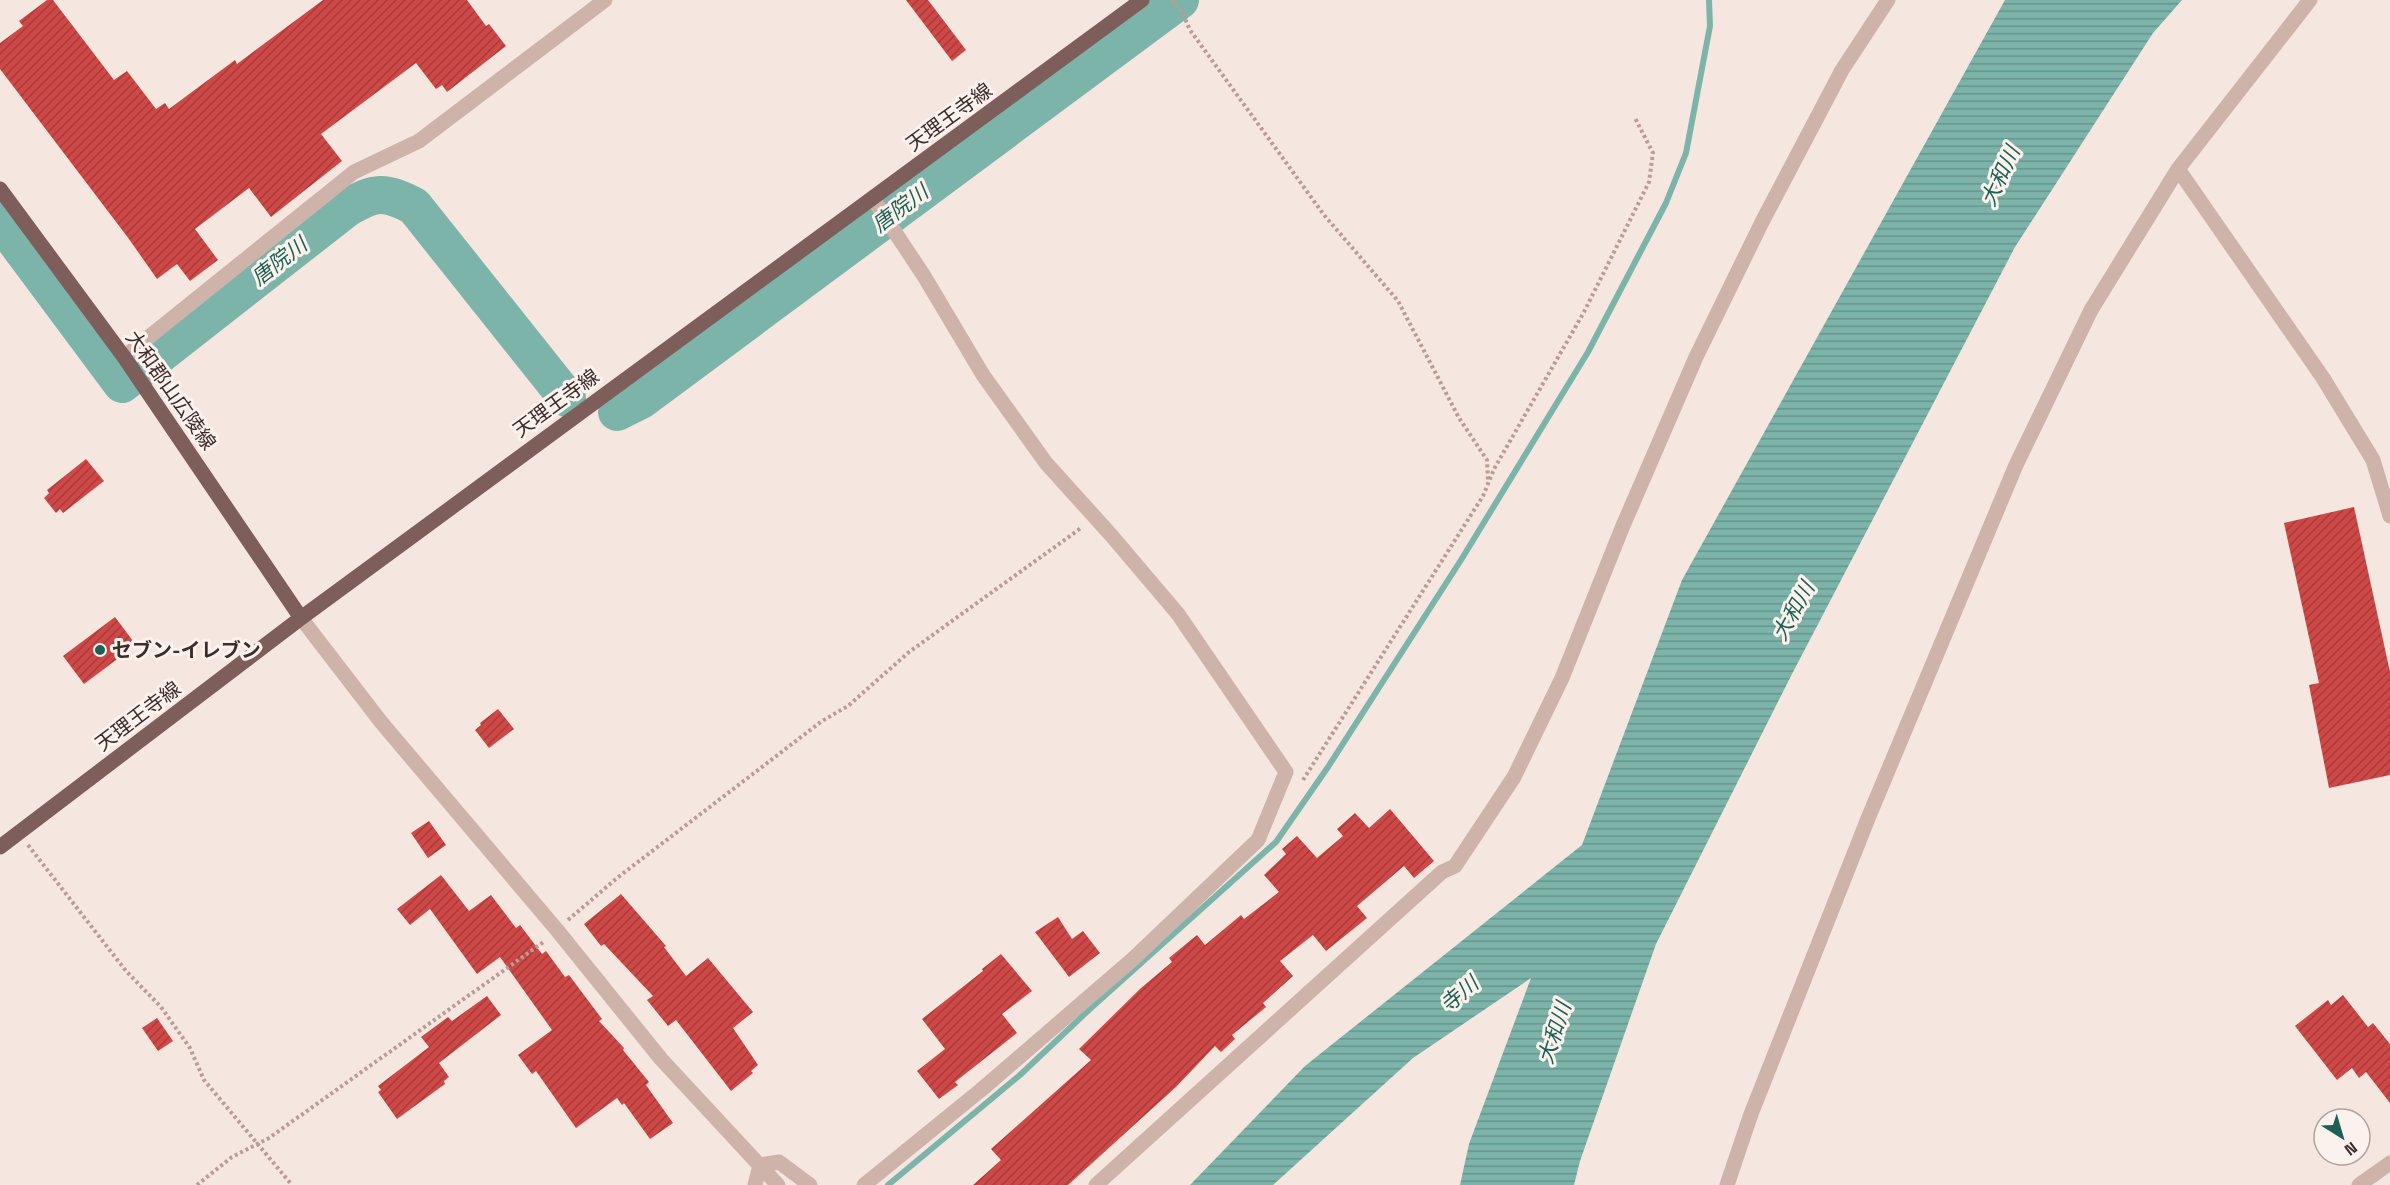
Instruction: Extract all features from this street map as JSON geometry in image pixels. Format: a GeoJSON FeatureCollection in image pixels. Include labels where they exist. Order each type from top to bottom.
{"type":"FeatureCollection","features":[{"type":"Feature","properties":{"kind":"main road","name":"天理王寺線"},"geometry":{"type":"LineString","coordinates":[[0,847],[301,618],[1142,0]]}},
{"type":"Feature","properties":{"kind":"main road","name":"大和郡山広陵線"},"geometry":{"type":"LineString","coordinates":[[0,189],[124,357],[301,618]]}},
{"type":"Feature","properties":{"kind":"street"},"geometry":{"type":"LineString","coordinates":[[124,357],[354,172],[419,141],[605,0]]}},
{"type":"Feature","properties":{"kind":"street"},"geometry":{"type":"LineString","coordinates":[[1096,1185],[1442,872],[1455,866],[1514,777],[1562,678],[1622,528],[1695,357],[1762,222],[1842,70],[1888,0]]}},
{"type":"Feature","properties":{"kind":"street"},"geometry":{"type":"LineString","coordinates":[[1727,1185],[1751,1114],[1869,816],[2016,465],[2091,310],[2178,169],[2310,0]]}},
{"type":"Feature","properties":{"kind":"street"},"geometry":{"type":"LineString","coordinates":[[2178,169],[2329,388],[2373,460],[2390,516]]}},
{"type":"Feature","properties":{"kind":"street"},"geometry":{"type":"LineString","coordinates":[[864,1185],[981,1090],[1124,966],[1258,840],[1286,772],[1178,614],[1046,464],[983,375],[924,276],[873,199]]}},
{"type":"Feature","properties":{"kind":"street"},"geometry":{"type":"LineString","coordinates":[[301,618],[381,722],[557,930],[661,1059],[778,1185]]}},
{"type":"Feature","properties":{"kind":"street"},"geometry":{"type":"LineString","coordinates":[[760,1165],[779,1162],[810,1185]]}},
{"type":"Feature","properties":{"kind":"street"},"geometry":{"type":"LineString","coordinates":[[2359,1185],[2390,1163]]}},
{"type":"Feature","properties":{"kind":"street"},"geometry":{"type":"LineString","coordinates":[[755,1185],[760,1165]]}},
{"type":"Feature","properties":{"kind":"path"},"geometry":{"type":"LineString","coordinates":[[1172,0],[1182,12],[1190,30],[1324,215],[1398,301],[1459,418],[1487,460],[1488,482]]}},
{"type":"Feature","properties":{"kind":"path"},"geometry":{"type":"LineString","coordinates":[[1299,786],[1483,496],[1488,482],[1584,312],[1648,182],[1653,153],[1635,118]]}},
{"type":"Feature","properties":{"kind":"path"},"geometry":{"type":"LineString","coordinates":[[197,1185],[232,1157],[258,1144],[537,947],[627,870],[822,721],[848,705],[909,652],[1033,561],[1051,552],[1086,524],[1092,516]]}},
{"type":"Feature","properties":{"kind":"path"},"geometry":{"type":"LineString","coordinates":[[19,833],[126,971],[161,1007],[190,1048],[204,1080],[292,1185]]}},
{"type":"Feature","properties":{"kind":"water"},"geometry":{"type":"Polygon","coordinates":[[[2005,0],[2182,0],[2153,33],[2015,247],[1792,674],[1656,944],[1580,1161],[1574,1185],[1460,1185],[1469,1144],[1531,978],[1413,1058],[1273,1185],[1190,1185],[1305,1066],[1582,845],[1682,580],[2005,0]]]}},
{"type":"Feature","properties":{"kind":"building"},"geometry":{"type":"Polygon","coordinates":[[[47,0],[53,0],[114,80],[127,71],[156,109],[165,103],[169,109],[235,60],[237,64],[323,0],[467,0],[486,26],[489,24],[506,46],[447,92],[442,85],[436,89],[416,63],[321,134],[342,161],[271,217],[249,188],[195,229],[218,260],[190,281],[177,264],[157,279],[0,69],[0,43],[23,26],[19,21],[47,0]]]}},
{"type":"Feature","properties":{"kind":"building"},"geometry":{"type":"Polygon","coordinates":[[[906,0],[928,0],[966,50],[952,61],[906,0]]]}},
{"type":"Feature","properties":{"kind":"building"},"geometry":{"type":"Polygon","coordinates":[[[86,459],[104,481],[63,513],[60,509],[56,513],[44,498],[49,493],[47,490],[86,459]]]}},
{"type":"Feature","properties":{"kind":"building"},"geometry":{"type":"Polygon","coordinates":[[[2354,507],[2390,672],[2390,775],[2329,788],[2309,685],[2319,683],[2284,523],[2354,507]]]}},
{"type":"Feature","properties":{"kind":"building","name":"セブン-イレブン"},"geometry":{"type":"Polygon","coordinates":[[[115,617],[136,645],[84,684],[63,656],[115,617]]]}},
{"type":"Feature","properties":{"kind":"building"},"geometry":{"type":"Polygon","coordinates":[[[498,709],[514,729],[489,748],[475,730],[498,709]]]}},
{"type":"Feature","properties":{"kind":"building"},"geometry":{"type":"Polygon","coordinates":[[[1390,809],[1434,861],[1414,878],[1404,866],[1357,906],[1367,918],[1326,951],[1313,935],[1280,961],[1293,976],[1263,1003],[1266,1007],[1232,1035],[1235,1039],[1221,1052],[1215,1046],[1176,1087],[1068,1185],[973,1185],[1001,1160],[991,1149],[1091,1060],[1079,1049],[1141,988],[1172,962],[1169,958],[1197,935],[1205,945],[1241,915],[1244,919],[1279,892],[1264,875],[1286,854],[1282,849],[1297,836],[1317,858],[1343,836],[1337,829],[1355,813],[1369,828],[1390,809]]]}},
{"type":"Feature","properties":{"kind":"building"},"geometry":{"type":"Polygon","coordinates":[[[429,821],[446,845],[428,858],[411,833],[429,821]]]}},
{"type":"Feature","properties":{"kind":"building"},"geometry":{"type":"Polygon","coordinates":[[[441,875],[469,911],[491,895],[516,928],[520,925],[542,954],[546,951],[565,977],[569,975],[602,1019],[599,1021],[624,1048],[623,1050],[649,1082],[646,1085],[673,1123],[650,1139],[624,1103],[622,1105],[617,1098],[576,1128],[536,1071],[532,1074],[518,1055],[552,1030],[500,957],[477,974],[430,909],[410,925],[397,909],[441,875]]]}},
{"type":"Feature","properties":{"kind":"building"},"geometry":{"type":"Polygon","coordinates":[[[621,894],[666,946],[664,947],[686,976],[708,958],[753,1012],[733,1028],[758,1065],[751,1071],[753,1073],[731,1091],[676,1020],[668,1026],[647,1000],[653,996],[604,944],[601,946],[584,924],[621,894]]]}},
{"type":"Feature","properties":{"kind":"building"},"geometry":{"type":"Polygon","coordinates":[[[1058,917],[1072,939],[1083,931],[1100,953],[1069,977],[1035,932],[1058,917]]]}},
{"type":"Feature","properties":{"kind":"building"},"geometry":{"type":"Polygon","coordinates":[[[1001,954],[1032,991],[1002,1014],[1017,1033],[955,1082],[958,1085],[939,1099],[917,1071],[945,1049],[922,1019],[1001,954]]]}},
{"type":"Feature","properties":{"kind":"building"},"geometry":{"type":"Polygon","coordinates":[[[2343,995],[2368,1027],[2373,1023],[2390,1044],[2390,1103],[2366,1072],[2359,1078],[2352,1068],[2337,1080],[2295,1026],[2328,1000],[2331,1005],[2343,995]]]}},
{"type":"Feature","properties":{"kind":"building"},"geometry":{"type":"Polygon","coordinates":[[[487,996],[501,1015],[439,1063],[449,1077],[444,1081],[445,1084],[397,1119],[378,1092],[381,1090],[378,1086],[429,1047],[421,1037],[448,1017],[452,1021],[487,996]]]}},
{"type":"Feature","properties":{"kind":"building"},"geometry":{"type":"Polygon","coordinates":[[[157,1018],[173,1041],[158,1051],[142,1028],[157,1018]]]}},
{"type":"Feature","properties":{"kind":"waterway","name":"唐院川"},"geometry":{"type":"LineString","coordinates":[[617,412],[641,400],[1180,0]]}},
{"type":"Feature","properties":{"kind":"waterway"},"geometry":{"type":"LineString","coordinates":[[888,1185],[1020,1075],[1276,842],[1328,767],[1461,560],[1588,352],[1666,203],[1686,153],[1710,26],[1709,0]]}},
{"type":"Feature","properties":{"kind":"waterway","name":"唐院川"},"geometry":{"type":"LineString","coordinates":[[0,220],[122,384],[347,208],[373,196],[395,198],[414,206],[567,398]]}},
{"type":"Feature","properties":{"kind":"place","name":"セブン-イレブン"},"geometry":{"type":"Point","coordinates":[100,650]}},
{"type":"Feature","properties":{"kind":"water label","name":"大和川"},"geometry":{"type":"Point","coordinates":[2000,176]}},
{"type":"Feature","properties":{"kind":"water label","name":"大和川"},"geometry":{"type":"Point","coordinates":[1793,611]}},
{"type":"Feature","properties":{"kind":"water label","name":"寺川"},"geometry":{"type":"Point","coordinates":[1459,994]}},
{"type":"Feature","properties":{"kind":"water label","name":"大和川"},"geometry":{"type":"Point","coordinates":[1554,1033]}}]}
